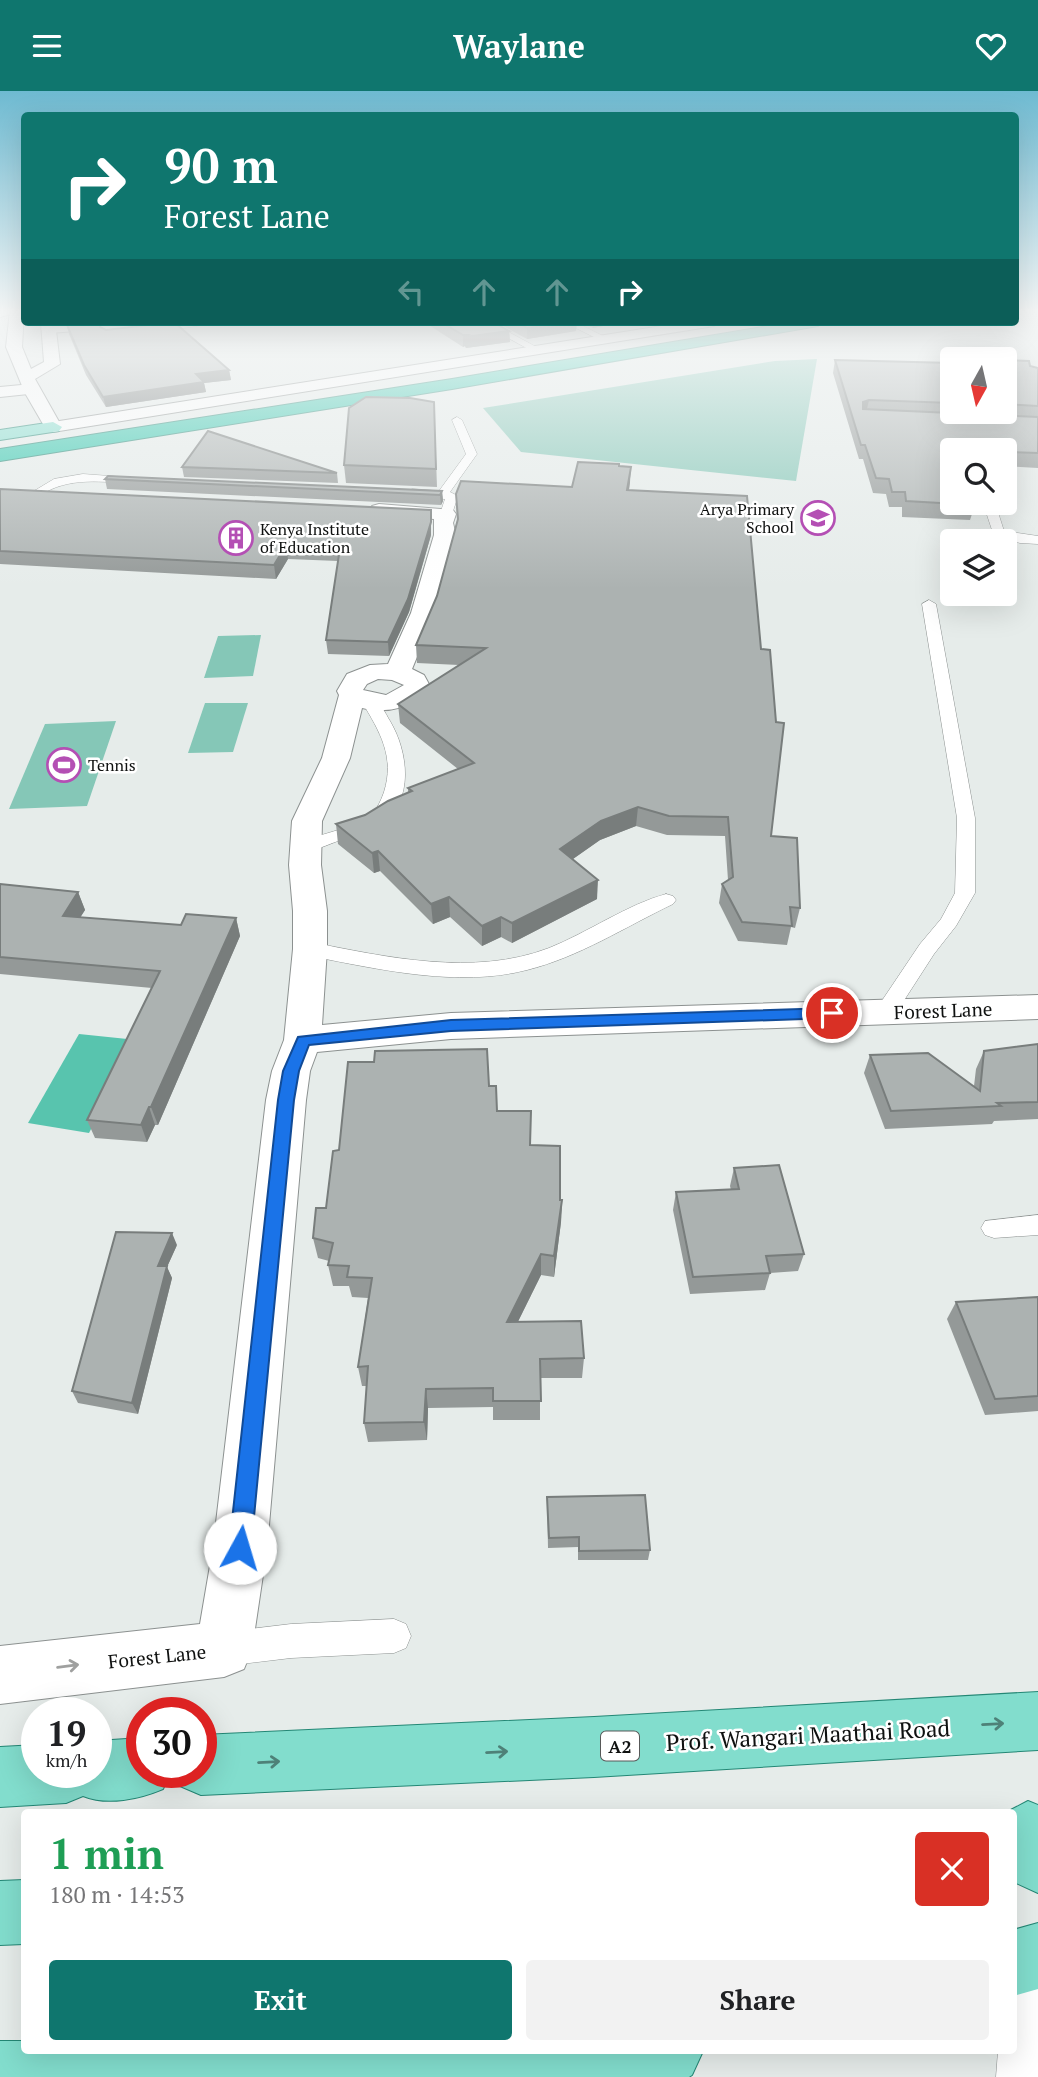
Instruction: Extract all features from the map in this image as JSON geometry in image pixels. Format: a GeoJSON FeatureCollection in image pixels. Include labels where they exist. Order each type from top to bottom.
{"type":"FeatureCollection","features":[{"type":"Feature","properties":{"kind":"highway"},"geometry":{"type":"LineString","coordinates":[[0,445],[257,404]]}},
{"type":"Feature","properties":{"kind":"highway"},"geometry":{"type":"LineString","coordinates":[[0,455],[327,404]]}},
{"type":"Feature","properties":{"kind":"main road"},"geometry":{"type":"LineString","coordinates":[[0,435],[53,427]]}},
{"type":"Feature","properties":{"kind":"main road","name":"Prof. Wangari Maathai Road"},"geometry":{"type":"LineString","coordinates":[[217,1764],[607,1747],[1038,1721]]}},
{"type":"Feature","properties":{"kind":"main road"},"geometry":{"type":"LineString","coordinates":[[0,1777],[21,1776]]}},
{"type":"Feature","properties":{"kind":"main road"},"geometry":{"type":"LineString","coordinates":[[0,1913],[21,1912]]}},
{"type":"Feature","properties":{"kind":"main road"},"geometry":{"type":"LineString","coordinates":[[1017,1962],[1038,1956]]}},
{"type":"Feature","properties":{"kind":"main road"},"geometry":{"type":"LineString","coordinates":[[0,2076],[591,2065],[652,2054]]}},
{"type":"Feature","properties":{"kind":"street"},"geometry":{"type":"LineString","coordinates":[[41,404],[53,427],[192,404]]}},
{"type":"Feature","properties":{"kind":"street"},"geometry":{"type":"LineString","coordinates":[[12,494],[148,490]]}},
{"type":"Feature","properties":{"kind":"street"},"geometry":{"type":"LineString","coordinates":[[303,1041],[310,949],[307,821],[361,699],[352,684],[362,675],[372,672],[397,673],[423,613],[445,535],[445,504],[358,509]]}},
{"type":"Feature","properties":{"kind":"street","name":"Forest Lane"},"geometry":{"type":"LineString","coordinates":[[0,1675],[224,1649],[240,1548],[286,1100],[291,1071],[303,1041],[451,1025],[1038,1007]]}},
{"type":"Feature","properties":{"kind":"lane"},"geometry":{"type":"LineString","coordinates":[[403,492],[445,504],[472,454],[457,420]]}},
{"type":"Feature","properties":{"kind":"lane"},"geometry":{"type":"LineString","coordinates":[[993,515],[998,533],[1020,539],[1038,540]]}},
{"type":"Feature","properties":{"kind":"lane"},"geometry":{"type":"LineString","coordinates":[[886,1011],[927,949],[949,922],[965,893],[966,818],[929,604]]}},
{"type":"Feature","properties":{"kind":"lane"},"geometry":{"type":"LineString","coordinates":[[306,846],[373,821],[384,812],[392,796],[400,768],[390,735],[361,699]]}},
{"type":"Feature","properties":{"kind":"lane"},"geometry":{"type":"LineString","coordinates":[[310,949],[438,967],[484,969],[522,964],[666,900]]}},
{"type":"Feature","properties":{"kind":"lane"},"geometry":{"type":"LineString","coordinates":[[994,1228],[1038,1225]]}},
{"type":"Feature","properties":{"kind":"lane"},"geometry":{"type":"LineString","coordinates":[[224,1649],[291,1641],[394,1636]]}},
{"type":"Feature","properties":{"kind":"lane"},"geometry":{"type":"LineString","coordinates":[[1017,2077],[1019,2037],[1038,1983]]}},
{"type":"Feature","properties":{"kind":"shaded area"},"geometry":{"type":"Polygon","coordinates":[[[510,404],[809,404],[796,481],[521,452],[483,408],[510,404]]]}},
{"type":"Feature","properties":{"kind":"shaded area"},"geometry":{"type":"Polygon","coordinates":[[[261,635],[253,676],[204,678],[218,636],[261,635]]]}},
{"type":"Feature","properties":{"kind":"shaded area"},"geometry":{"type":"Polygon","coordinates":[[[205,703],[248,703],[233,752],[188,753],[205,703]]]}},
{"type":"Feature","properties":{"kind":"shaded area","name":"Tennis"},"geometry":{"type":"Polygon","coordinates":[[[116,721],[87,806],[9,809],[45,724],[116,721]]]}},
{"type":"Feature","properties":{"kind":"shaded area"},"geometry":{"type":"Polygon","coordinates":[[[79,1034],[137,1040],[89,1133],[28,1123],[79,1034]]]}},
{"type":"Feature","properties":{"kind":"building"},"geometry":{"type":"Polygon","coordinates":[[[356,404],[434,404],[436,469],[344,465],[349,408],[356,404]]]}},
{"type":"Feature","properties":{"kind":"building"},"geometry":{"type":"Polygon","coordinates":[[[848,404],[863,404],[863,409],[940,413],[940,424],[1017,424],[1017,416],[1038,417],[1038,453],[1017,452],[1017,438],[940,438],[940,503],[906,501],[905,492],[892,492],[889,479],[876,478],[865,445],[861,445],[848,404]]]}},
{"type":"Feature","properties":{"kind":"building"},"geometry":{"type":"Polygon","coordinates":[[[1017,404],[1038,404],[1038,406],[1017,405],[1017,404]]]}},
{"type":"Feature","properties":{"kind":"building"},"geometry":{"type":"Polygon","coordinates":[[[208,431],[337,473],[182,467],[208,431]]]}},
{"type":"Feature","properties":{"kind":"building"},"geometry":{"type":"Polygon","coordinates":[[[578,462],[631,467],[627,490],[747,496],[761,649],[770,650],[776,722],[784,723],[771,836],[797,838],[800,908],[790,907],[792,926],[742,922],[722,884],[733,877],[728,817],[669,816],[638,807],[601,821],[560,849],[598,880],[512,923],[501,917],[482,926],[449,897],[431,904],[378,851],[372,853],[336,824],[365,815],[412,791],[408,788],[474,763],[398,704],[486,648],[416,645],[437,596],[458,519],[456,494],[461,481],[572,487],[578,462]]]}},
{"type":"Feature","properties":{"kind":"building"},"geometry":{"type":"Polygon","coordinates":[[[108,476],[442,491],[440,495],[105,479],[108,476]]]}},
{"type":"Feature","properties":{"kind":"building"},"geometry":{"type":"Polygon","coordinates":[[[0,489],[431,510],[431,522],[408,599],[388,642],[326,640],[340,548],[286,545],[274,565],[0,551],[0,489]]]}},
{"type":"Feature","properties":{"kind":"building"},"geometry":{"type":"Polygon","coordinates":[[[0,884],[78,892],[63,916],[181,925],[186,914],[236,918],[141,1125],[87,1120],[160,971],[0,957],[0,884]]]}},
{"type":"Feature","properties":{"kind":"building"},"geometry":{"type":"Polygon","coordinates":[[[1038,1044],[1038,1102],[997,1103],[1001,1106],[891,1111],[870,1055],[928,1053],[980,1091],[984,1051],[1038,1044]]]}},
{"type":"Feature","properties":{"kind":"building"},"geometry":{"type":"Polygon","coordinates":[[[487,1049],[489,1086],[496,1086],[497,1111],[531,1111],[530,1145],[560,1146],[562,1200],[554,1256],[541,1254],[507,1322],[581,1321],[584,1358],[540,1359],[541,1401],[493,1401],[493,1388],[426,1389],[424,1422],[364,1423],[368,1366],[358,1367],[372,1278],[347,1277],[349,1266],[328,1265],[333,1243],[313,1238],[316,1208],[326,1208],[333,1151],[339,1150],[348,1062],[374,1062],[375,1051],[487,1049]]]}},
{"type":"Feature","properties":{"kind":"building"},"geometry":{"type":"Polygon","coordinates":[[[779,1165],[804,1254],[766,1256],[770,1273],[693,1277],[676,1192],[739,1189],[734,1168],[779,1165]]]}},
{"type":"Feature","properties":{"kind":"building"},"geometry":{"type":"Polygon","coordinates":[[[116,1232],[172,1233],[158,1266],[167,1266],[132,1403],[72,1391],[116,1232]]]}},
{"type":"Feature","properties":{"kind":"building"},"geometry":{"type":"Polygon","coordinates":[[[1038,1297],[1038,1396],[995,1399],[956,1302],[1038,1297]]]}},
{"type":"Feature","properties":{"kind":"building"},"geometry":{"type":"Polygon","coordinates":[[[645,1495],[650,1550],[579,1551],[579,1537],[549,1538],[547,1497],[645,1495]]]}},
{"type":"Feature","properties":{"kind":"place","name":"Arya Primary School"},"geometry":{"type":"Point","coordinates":[818,518]}},
{"type":"Feature","properties":{"kind":"place","name":"Kenya Institute of Education"},"geometry":{"type":"Point","coordinates":[236,538]}},
{"type":"Feature","properties":{"kind":"place","name":"Tennis"},"geometry":{"type":"Point","coordinates":[64,765]}},
{"type":"Feature","properties":{"kind":"route"},"geometry":{"type":"LineString","coordinates":[[240,1548],[286,1100],[291,1071],[303,1041],[451,1025],[832,1013]]}}]}
